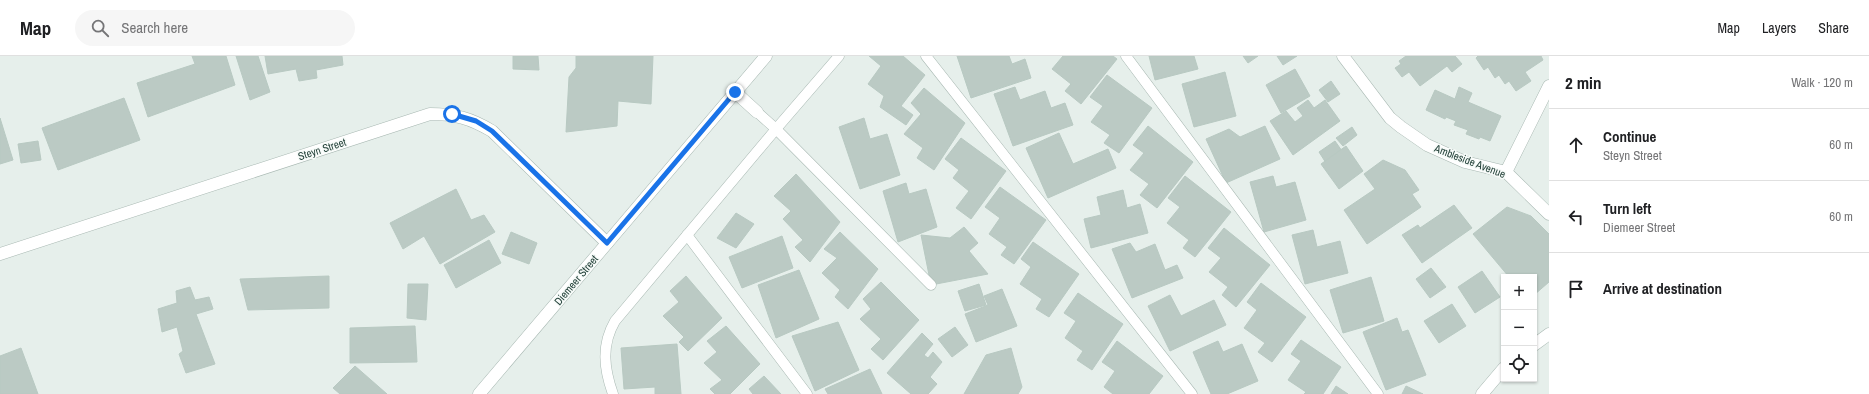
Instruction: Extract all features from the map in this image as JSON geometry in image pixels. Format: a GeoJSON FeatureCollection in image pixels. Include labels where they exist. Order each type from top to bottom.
{"type":"FeatureCollection","features":[{"type":"Feature","properties":{"kind":"street","name":"Diemeer Street"},"geometry":{"type":"LineString","coordinates":[[479,394],[766,56]]}},
{"type":"Feature","properties":{"kind":"street","name":"Ambleside Avenue"},"geometry":{"type":"LineString","coordinates":[[1343,56],[1390,118],[1401,127],[1427,145],[1458,159],[1506,172],[1549,214]]}},
{"type":"Feature","properties":{"kind":"street"},"geometry":{"type":"LineString","coordinates":[[1506,172],[1549,86]]}},
{"type":"Feature","properties":{"kind":"street"},"geometry":{"type":"LineString","coordinates":[[735,92],[757,112]]}},
{"type":"Feature","properties":{"kind":"street","name":"Steyn Street"},"geometry":{"type":"LineString","coordinates":[[0,254],[430,114],[452,114],[476,121],[492,131],[607,243]]}},
{"type":"Feature","properties":{"kind":"street"},"geometry":{"type":"LineString","coordinates":[[1482,394],[1501,372]]}},
{"type":"Feature","properties":{"kind":"lane"},"geometry":{"type":"LineString","coordinates":[[613,394],[604,363],[608,332],[615,321],[839,56]]}},
{"type":"Feature","properties":{"kind":"lane"},"geometry":{"type":"LineString","coordinates":[[926,56],[1192,394]]}},
{"type":"Feature","properties":{"kind":"lane"},"geometry":{"type":"LineString","coordinates":[[1126,56],[1378,394]]}},
{"type":"Feature","properties":{"kind":"lane"},"geometry":{"type":"LineString","coordinates":[[757,112],[776,129],[931,285]]}},
{"type":"Feature","properties":{"kind":"lane"},"geometry":{"type":"LineString","coordinates":[[687,235],[807,394]]}},
{"type":"Feature","properties":{"kind":"building"},"geometry":{"type":"Polygon","coordinates":[[[192,56],[226,56],[235,85],[148,117],[137,83],[195,64],[192,56]]]}},
{"type":"Feature","properties":{"kind":"building"},"geometry":{"type":"Polygon","coordinates":[[[236,56],[258,56],[270,92],[250,100],[236,56]]]}},
{"type":"Feature","properties":{"kind":"building"},"geometry":{"type":"Polygon","coordinates":[[[265,56],[342,56],[343,65],[316,70],[317,78],[299,81],[296,69],[268,74],[265,56]]]}},
{"type":"Feature","properties":{"kind":"building"},"geometry":{"type":"Polygon","coordinates":[[[513,56],[538,56],[539,70],[513,69],[513,56]]]}},
{"type":"Feature","properties":{"kind":"building"},"geometry":{"type":"Polygon","coordinates":[[[576,56],[653,56],[651,104],[618,101],[617,126],[566,132],[569,77],[576,68],[576,56]]]}},
{"type":"Feature","properties":{"kind":"building"},"geometry":{"type":"Polygon","coordinates":[[[869,56],[903,56],[925,75],[901,106],[913,115],[906,125],[880,107],[884,96],[868,84],[881,66],[869,56]]]}},
{"type":"Feature","properties":{"kind":"building"},"geometry":{"type":"Polygon","coordinates":[[[957,56],[1009,56],[1012,64],[1025,59],[1031,78],[971,98],[957,56]]]}},
{"type":"Feature","properties":{"kind":"building"},"geometry":{"type":"Polygon","coordinates":[[[1063,56],[1113,56],[1117,59],[1081,104],[1065,91],[1071,84],[1052,69],[1063,56]]]}},
{"type":"Feature","properties":{"kind":"building"},"geometry":{"type":"Polygon","coordinates":[[[1149,56],[1194,56],[1198,69],[1155,80],[1149,56]]]}},
{"type":"Feature","properties":{"kind":"building"},"geometry":{"type":"Polygon","coordinates":[[[1243,56],[1258,56],[1248,63],[1243,56]]]}},
{"type":"Feature","properties":{"kind":"building"},"geometry":{"type":"Polygon","coordinates":[[[1277,56],[1297,56],[1283,65],[1277,56]]]}},
{"type":"Feature","properties":{"kind":"building"},"geometry":{"type":"Polygon","coordinates":[[[1406,56],[1455,56],[1462,64],[1452,72],[1447,66],[1420,86],[1409,72],[1402,77],[1395,68],[1401,64],[1399,61],[1406,56]]]}},
{"type":"Feature","properties":{"kind":"building"},"geometry":{"type":"Polygon","coordinates":[[[1478,56],[1541,56],[1543,60],[1525,72],[1531,81],[1516,91],[1509,81],[1505,84],[1499,75],[1495,78],[1488,67],[1484,70],[1476,58],[1478,56]]]}},
{"type":"Feature","properties":{"kind":"building"},"geometry":{"type":"Polygon","coordinates":[[[1295,69],[1310,96],[1281,113],[1266,85],[1295,69]]]}},
{"type":"Feature","properties":{"kind":"building"},"geometry":{"type":"Polygon","coordinates":[[[1225,72],[1236,116],[1194,127],[1182,84],[1225,72]]]}},
{"type":"Feature","properties":{"kind":"building"},"geometry":{"type":"Polygon","coordinates":[[[1107,75],[1152,108],[1119,153],[1104,143],[1110,135],[1091,122],[1103,106],[1090,97],[1107,75]]]}},
{"type":"Feature","properties":{"kind":"building"},"geometry":{"type":"Polygon","coordinates":[[[1331,81],[1340,94],[1328,102],[1319,90],[1331,81]]]}},
{"type":"Feature","properties":{"kind":"building"},"geometry":{"type":"Polygon","coordinates":[[[1015,87],[1020,100],[1045,91],[1051,108],[1065,103],[1073,125],[1013,146],[994,94],[1015,87]]]}},
{"type":"Feature","properties":{"kind":"building"},"geometry":{"type":"Polygon","coordinates":[[[1459,87],[1472,93],[1468,102],[1501,116],[1490,141],[1466,134],[1468,130],[1454,125],[1456,121],[1446,117],[1445,119],[1426,110],[1435,90],[1455,99],[1459,87]]]}},
{"type":"Feature","properties":{"kind":"building"},"geometry":{"type":"Polygon","coordinates":[[[924,88],[965,123],[934,170],[917,158],[923,148],[904,134],[921,114],[911,103],[924,88]]]}},
{"type":"Feature","properties":{"kind":"building"},"geometry":{"type":"Polygon","coordinates":[[[124,98],[140,140],[58,170],[42,128],[124,98]]]}},
{"type":"Feature","properties":{"kind":"building"},"geometry":{"type":"Polygon","coordinates":[[[1308,100],[1314,108],[1325,100],[1340,121],[1293,155],[1270,121],[1286,111],[1295,122],[1303,116],[1297,108],[1308,100]]]}},
{"type":"Feature","properties":{"kind":"building"},"geometry":{"type":"Polygon","coordinates":[[[0,118],[13,160],[0,164],[0,118]]]}},
{"type":"Feature","properties":{"kind":"building"},"geometry":{"type":"Polygon","coordinates":[[[864,118],[870,139],[887,134],[900,175],[860,189],[839,127],[864,118]]]}},
{"type":"Feature","properties":{"kind":"building"},"geometry":{"type":"Polygon","coordinates":[[[1148,126],[1193,162],[1157,208],[1140,195],[1149,184],[1130,170],[1144,153],[1133,145],[1148,126]]]}},
{"type":"Feature","properties":{"kind":"building"},"geometry":{"type":"Polygon","coordinates":[[[1265,126],[1280,159],[1226,183],[1206,139],[1229,129],[1240,137],[1265,126]]]}},
{"type":"Feature","properties":{"kind":"building"},"geometry":{"type":"Polygon","coordinates":[[[1352,127],[1357,135],[1343,146],[1336,138],[1352,127]]]}},
{"type":"Feature","properties":{"kind":"building"},"geometry":{"type":"Polygon","coordinates":[[[1059,133],[1073,164],[1108,149],[1116,168],[1048,198],[1026,148],[1059,133]]]}},
{"type":"Feature","properties":{"kind":"building"},"geometry":{"type":"Polygon","coordinates":[[[961,138],[1006,171],[971,219],[956,208],[969,191],[953,178],[959,170],[945,159],[961,138]]]}},
{"type":"Feature","properties":{"kind":"building"},"geometry":{"type":"Polygon","coordinates":[[[38,141],[41,160],[21,163],[18,144],[38,141]]]}},
{"type":"Feature","properties":{"kind":"building"},"geometry":{"type":"Polygon","coordinates":[[[1335,141],[1342,151],[1326,163],[1319,152],[1335,141]]]}},
{"type":"Feature","properties":{"kind":"building"},"geometry":{"type":"Polygon","coordinates":[[[1346,146],[1363,171],[1339,189],[1321,164],[1346,146]]]}},
{"type":"Feature","properties":{"kind":"building"},"geometry":{"type":"Polygon","coordinates":[[[1383,160],[1405,170],[1419,190],[1412,194],[1421,207],[1367,244],[1344,210],[1375,189],[1364,174],[1383,160]]]}},
{"type":"Feature","properties":{"kind":"building"},"geometry":{"type":"Polygon","coordinates":[[[796,174],[840,222],[810,262],[795,247],[803,240],[783,219],[791,211],[774,196],[796,174]]]}},
{"type":"Feature","properties":{"kind":"building"},"geometry":{"type":"Polygon","coordinates":[[[1185,176],[1231,212],[1195,257],[1183,248],[1189,240],[1167,223],[1180,207],[1168,198],[1185,176]]]}},
{"type":"Feature","properties":{"kind":"building"},"geometry":{"type":"Polygon","coordinates":[[[1273,176],[1276,187],[1295,182],[1306,220],[1264,232],[1250,182],[1273,176]]]}},
{"type":"Feature","properties":{"kind":"building"},"geometry":{"type":"Polygon","coordinates":[[[906,183],[909,194],[926,189],[937,227],[898,242],[883,191],[906,183]]]}},
{"type":"Feature","properties":{"kind":"building"},"geometry":{"type":"Polygon","coordinates":[[[1000,187],[1046,220],[1014,264],[1001,255],[1007,247],[989,234],[1000,218],[985,207],[1000,187]]]}},
{"type":"Feature","properties":{"kind":"building"},"geometry":{"type":"Polygon","coordinates":[[[456,189],[471,220],[484,215],[495,232],[440,264],[424,236],[403,249],[390,223],[456,189]]]}},
{"type":"Feature","properties":{"kind":"building"},"geometry":{"type":"Polygon","coordinates":[[[1123,190],[1127,208],[1140,204],[1148,233],[1091,248],[1084,219],[1101,215],[1097,197],[1123,190]]]}},
{"type":"Feature","properties":{"kind":"building"},"geometry":{"type":"Polygon","coordinates":[[[1454,205],[1472,228],[1422,263],[1402,235],[1418,225],[1420,228],[1454,205]]]}},
{"type":"Feature","properties":{"kind":"building"},"geometry":{"type":"Polygon","coordinates":[[[1507,207],[1531,216],[1549,234],[1549,282],[1537,292],[1537,274],[1506,274],[1473,234],[1507,207]]]}},
{"type":"Feature","properties":{"kind":"building"},"geometry":{"type":"Polygon","coordinates":[[[736,213],[754,224],[736,248],[717,238],[736,213]]]}},
{"type":"Feature","properties":{"kind":"building"},"geometry":{"type":"Polygon","coordinates":[[[964,227],[978,243],[969,251],[988,274],[931,285],[921,235],[950,238],[964,227]]]}},
{"type":"Feature","properties":{"kind":"building"},"geometry":{"type":"Polygon","coordinates":[[[1224,228],[1270,265],[1236,307],[1222,295],[1228,287],[1209,272],[1221,258],[1208,248],[1224,228]]]}},
{"type":"Feature","properties":{"kind":"building"},"geometry":{"type":"Polygon","coordinates":[[[1313,230],[1317,247],[1340,241],[1348,273],[1305,284],[1292,235],[1313,230]]]}},
{"type":"Feature","properties":{"kind":"building"},"geometry":{"type":"Polygon","coordinates":[[[511,232],[537,243],[529,264],[502,254],[511,232]]]}},
{"type":"Feature","properties":{"kind":"building"},"geometry":{"type":"Polygon","coordinates":[[[840,232],[878,269],[848,309],[835,297],[840,290],[822,273],[837,258],[824,249],[840,232]]]}},
{"type":"Feature","properties":{"kind":"building"},"geometry":{"type":"Polygon","coordinates":[[[782,236],[793,268],[742,288],[729,257],[782,236]]]}},
{"type":"Feature","properties":{"kind":"building"},"geometry":{"type":"Polygon","coordinates":[[[489,240],[501,263],[456,288],[444,265],[489,240]]]}},
{"type":"Feature","properties":{"kind":"building"},"geometry":{"type":"Polygon","coordinates":[[[1033,242],[1079,274],[1049,317],[1036,309],[1042,299],[1020,284],[1031,267],[1021,259],[1033,242]]]}},
{"type":"Feature","properties":{"kind":"building"},"geometry":{"type":"Polygon","coordinates":[[[1130,243],[1136,252],[1155,244],[1165,270],[1177,265],[1183,278],[1132,298],[1112,249],[1130,243]]]}},
{"type":"Feature","properties":{"kind":"building"},"geometry":{"type":"Polygon","coordinates":[[[1431,268],[1446,287],[1430,298],[1416,279],[1431,268]]]}},
{"type":"Feature","properties":{"kind":"building"},"geometry":{"type":"Polygon","coordinates":[[[799,270],[819,319],[776,338],[758,285],[799,270]]]}},
{"type":"Feature","properties":{"kind":"building"},"geometry":{"type":"Polygon","coordinates":[[[1482,271],[1500,297],[1475,313],[1458,287],[1482,271]]]}},
{"type":"Feature","properties":{"kind":"building"},"geometry":{"type":"Polygon","coordinates":[[[329,276],[329,308],[248,310],[240,279],[329,276]]]}},
{"type":"Feature","properties":{"kind":"building"},"geometry":{"type":"Polygon","coordinates":[[[686,276],[722,318],[688,351],[679,342],[684,337],[663,316],[679,302],[670,291],[686,276]]]}},
{"type":"Feature","properties":{"kind":"building"},"geometry":{"type":"Polygon","coordinates":[[[1371,277],[1384,321],[1343,333],[1330,290],[1371,277]]]}},
{"type":"Feature","properties":{"kind":"building"},"geometry":{"type":"Polygon","coordinates":[[[881,282],[919,320],[883,360],[871,349],[881,339],[860,319],[871,309],[863,299],[881,282]]]}},
{"type":"Feature","properties":{"kind":"building"},"geometry":{"type":"Polygon","coordinates":[[[1261,283],[1306,317],[1272,362],[1258,352],[1265,343],[1244,328],[1257,310],[1247,302],[1261,283]]]}},
{"type":"Feature","properties":{"kind":"building"},"geometry":{"type":"Polygon","coordinates":[[[408,284],[428,284],[426,320],[407,318],[408,284]]]}},
{"type":"Feature","properties":{"kind":"building"},"geometry":{"type":"Polygon","coordinates":[[[979,284],[986,305],[965,311],[958,291],[979,284]]]}},
{"type":"Feature","properties":{"kind":"building"},"geometry":{"type":"Polygon","coordinates":[[[190,287],[195,300],[209,297],[213,309],[196,314],[215,364],[186,373],[179,354],[183,351],[177,327],[162,332],[158,309],[177,303],[176,291],[190,287]]]}},
{"type":"Feature","properties":{"kind":"building"},"geometry":{"type":"Polygon","coordinates":[[[1002,289],[1017,326],[976,342],[965,314],[988,305],[984,296],[1002,289]]]}},
{"type":"Feature","properties":{"kind":"building"},"geometry":{"type":"Polygon","coordinates":[[[1078,293],[1123,324],[1092,370],[1077,360],[1083,351],[1065,338],[1076,321],[1064,313],[1078,293]]]}},
{"type":"Feature","properties":{"kind":"building"},"geometry":{"type":"Polygon","coordinates":[[[1170,295],[1181,316],[1214,300],[1226,325],[1170,351],[1148,306],[1170,295]]]}},
{"type":"Feature","properties":{"kind":"building"},"geometry":{"type":"Polygon","coordinates":[[[1452,304],[1466,326],[1439,343],[1424,321],[1452,304]]]}},
{"type":"Feature","properties":{"kind":"building"},"geometry":{"type":"Polygon","coordinates":[[[1397,318],[1402,332],[1408,330],[1426,375],[1386,390],[1363,332],[1397,318]]]}},
{"type":"Feature","properties":{"kind":"building"},"geometry":{"type":"Polygon","coordinates":[[[838,322],[859,370],[815,391],[792,336],[838,322]]]}},
{"type":"Feature","properties":{"kind":"building"},"geometry":{"type":"Polygon","coordinates":[[[415,326],[417,362],[350,363],[350,328],[415,326]]]}},
{"type":"Feature","properties":{"kind":"building"},"geometry":{"type":"Polygon","coordinates":[[[726,326],[760,364],[730,394],[715,394],[710,389],[722,380],[704,363],[717,352],[707,341],[726,326]]]}},
{"type":"Feature","properties":{"kind":"building"},"geometry":{"type":"Polygon","coordinates":[[[955,327],[968,345],[952,357],[938,339],[955,327]]]}},
{"type":"Feature","properties":{"kind":"building"},"geometry":{"type":"Polygon","coordinates":[[[922,333],[933,344],[924,355],[928,358],[933,352],[942,362],[930,377],[937,384],[928,394],[911,394],[887,373],[922,333]]]}},
{"type":"Feature","properties":{"kind":"building"},"geometry":{"type":"Polygon","coordinates":[[[1301,340],[1341,367],[1323,394],[1304,394],[1306,392],[1288,380],[1301,361],[1291,354],[1301,340]]]}},
{"type":"Feature","properties":{"kind":"building"},"geometry":{"type":"Polygon","coordinates":[[[1117,341],[1163,376],[1149,394],[1113,394],[1104,387],[1115,371],[1102,362],[1117,341]]]}},
{"type":"Feature","properties":{"kind":"building"},"geometry":{"type":"Polygon","coordinates":[[[1218,341],[1223,352],[1242,344],[1258,381],[1227,394],[1211,394],[1193,352],[1218,341]]]}},
{"type":"Feature","properties":{"kind":"building"},"geometry":{"type":"Polygon","coordinates":[[[677,344],[681,394],[655,394],[655,387],[624,389],[621,348],[677,344]]]}},
{"type":"Feature","properties":{"kind":"building"},"geometry":{"type":"Polygon","coordinates":[[[21,348],[38,394],[0,394],[0,356],[21,348]]]}},
{"type":"Feature","properties":{"kind":"building"},"geometry":{"type":"Polygon","coordinates":[[[1011,348],[1022,387],[1018,394],[964,394],[986,355],[1011,348]]]}},
{"type":"Feature","properties":{"kind":"building"},"geometry":{"type":"Polygon","coordinates":[[[355,366],[387,394],[340,394],[333,388],[355,366]]]}},
{"type":"Feature","properties":{"kind":"building"},"geometry":{"type":"Polygon","coordinates":[[[870,369],[882,394],[828,394],[825,389],[870,369]]]}},
{"type":"Feature","properties":{"kind":"building"},"geometry":{"type":"Polygon","coordinates":[[[764,376],[781,394],[753,394],[749,389],[764,376]]]}},
{"type":"Feature","properties":{"kind":"building"},"geometry":{"type":"Polygon","coordinates":[[[1336,386],[1348,394],[1331,394],[1336,386]]]}},
{"type":"Feature","properties":{"kind":"building"},"geometry":{"type":"Polygon","coordinates":[[[1406,386],[1423,394],[1402,394],[1406,386]]]}},
{"type":"Feature","properties":{"kind":"route"},"geometry":{"type":"LineString","coordinates":[[452,114],[476,121],[492,131],[607,243],[735,92]]}}]}
